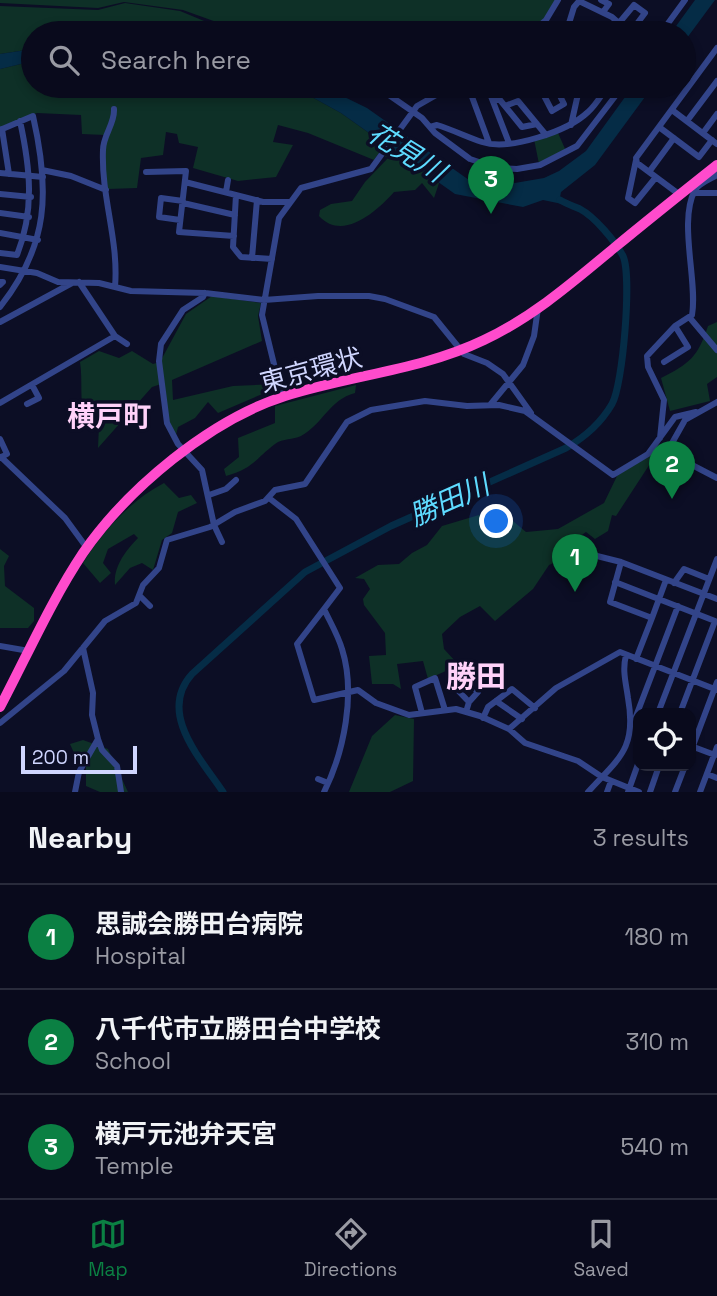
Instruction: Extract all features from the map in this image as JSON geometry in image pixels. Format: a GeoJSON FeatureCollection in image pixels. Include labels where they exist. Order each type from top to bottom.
{"type":"FeatureCollection","features":[{"type":"Feature","properties":{"kind":"highway","name":"東京環状"},"geometry":{"type":"LineString","coordinates":[[0,707],[66,569],[123,498],[184,449],[236,416],[281,395],[459,349],[501,331],[538,308],[717,158]]}},
{"type":"Feature","properties":{"kind":"highway","name":"東京環状"},"geometry":{"type":"LineString","coordinates":[[619,240],[694,189],[717,165]]}},
{"type":"Feature","properties":{"kind":"highway","name":"東京環状"},"geometry":{"type":"LineString","coordinates":[[459,349],[523,314],[605,252]]}},
{"type":"Feature","properties":{"kind":"highway","name":"東京環状"},"geometry":{"type":"LineString","coordinates":[[0,696],[91,542],[132,497],[184,449]]}},
{"type":"Feature","properties":{"kind":"street"},"geometry":{"type":"LineString","coordinates":[[546,21],[558,0]]}},
{"type":"Feature","properties":{"kind":"street"},"geometry":{"type":"LineString","coordinates":[[601,0],[609,4],[603,12]]}},
{"type":"Feature","properties":{"kind":"street"},"geometry":{"type":"LineString","coordinates":[[670,21],[685,0]]}},
{"type":"Feature","properties":{"kind":"street"},"geometry":{"type":"LineString","coordinates":[[569,21],[574,7],[580,1],[616,21]]}},
{"type":"Feature","properties":{"kind":"street"},"geometry":{"type":"LineString","coordinates":[[621,21],[634,5],[645,13],[639,21]]}},
{"type":"Feature","properties":{"kind":"street"},"geometry":{"type":"LineString","coordinates":[[696,76],[717,48]]}},
{"type":"Feature","properties":{"kind":"street"},"geometry":{"type":"LineString","coordinates":[[687,121],[717,81]]}},
{"type":"Feature","properties":{"kind":"street"},"geometry":{"type":"LineString","coordinates":[[391,98],[461,153],[480,163],[509,169],[533,167],[577,146],[614,98]]}},
{"type":"Feature","properties":{"kind":"street"},"geometry":{"type":"LineString","coordinates":[[281,395],[264,328],[264,300],[278,223],[289,202],[308,185],[364,174],[377,163],[411,114],[430,98]]}},
{"type":"Feature","properties":{"kind":"street"},"geometry":{"type":"LineString","coordinates":[[472,98],[489,143]]}},
{"type":"Feature","properties":{"kind":"street"},"geometry":{"type":"LineString","coordinates":[[492,98],[509,143]]}},
{"type":"Feature","properties":{"kind":"street"},"geometry":{"type":"LineString","coordinates":[[492,98],[505,106],[522,127],[537,124]]}},
{"type":"Feature","properties":{"kind":"street"},"geometry":{"type":"LineString","coordinates":[[545,98],[552,111],[564,104],[561,98]]}},
{"type":"Feature","properties":{"kind":"street"},"geometry":{"type":"LineString","coordinates":[[571,125],[577,98]]}},
{"type":"Feature","properties":{"kind":"street"},"geometry":{"type":"LineString","coordinates":[[430,127],[437,125],[489,143],[509,143],[546,135],[571,125],[591,109],[599,98]]}},
{"type":"Feature","properties":{"kind":"street"},"geometry":{"type":"LineString","coordinates":[[674,138],[635,204],[628,198],[636,158],[680,98]]}},
{"type":"Feature","properties":{"kind":"street"},"geometry":{"type":"LineString","coordinates":[[505,106],[518,101],[546,135]]}},
{"type":"Feature","properties":{"kind":"street"},"geometry":{"type":"LineString","coordinates":[[114,109],[114,121],[103,150],[106,190],[114,229],[115,286]]}},
{"type":"Feature","properties":{"kind":"street"},"geometry":{"type":"LineString","coordinates":[[659,127],[699,157],[715,142],[671,110]]}},
{"type":"Feature","properties":{"kind":"street"},"geometry":{"type":"LineString","coordinates":[[703,133],[717,114]]}},
{"type":"Feature","properties":{"kind":"street"},"geometry":{"type":"LineString","coordinates":[[0,307],[24,270],[38,240],[44,208],[33,116],[1,129],[3,154],[9,174]]}},
{"type":"Feature","properties":{"kind":"street"},"geometry":{"type":"LineString","coordinates":[[0,253],[17,255],[29,216],[31,197],[20,121]]}},
{"type":"Feature","properties":{"kind":"street"},"geometry":{"type":"LineString","coordinates":[[636,158],[676,192]]}},
{"type":"Feature","properties":{"kind":"street"},"geometry":{"type":"LineString","coordinates":[[146,172],[186,171],[179,232],[234,236]]}},
{"type":"Feature","properties":{"kind":"street"},"geometry":{"type":"LineString","coordinates":[[0,173],[71,176],[106,190]]}},
{"type":"Feature","properties":{"kind":"street"},"geometry":{"type":"LineString","coordinates":[[694,189],[717,175]]}},
{"type":"Feature","properties":{"kind":"street"},"geometry":{"type":"LineString","coordinates":[[226,192],[228,180]]}},
{"type":"Feature","properties":{"kind":"street"},"geometry":{"type":"LineString","coordinates":[[186,182],[257,200],[289,202]]}},
{"type":"Feature","properties":{"kind":"street"},"geometry":{"type":"LineString","coordinates":[[694,189],[717,193]]}},
{"type":"Feature","properties":{"kind":"street"},"geometry":{"type":"LineString","coordinates":[[660,438],[664,400],[647,360],[650,351],[676,326],[690,318],[693,309],[689,232],[694,189]]}},
{"type":"Feature","properties":{"kind":"street"},"geometry":{"type":"LineString","coordinates":[[0,194],[31,197]]}},
{"type":"Feature","properties":{"kind":"street"},"geometry":{"type":"LineString","coordinates":[[236,195],[233,247],[241,257],[272,259]]}},
{"type":"Feature","properties":{"kind":"street"},"geometry":{"type":"LineString","coordinates":[[180,220],[159,217],[160,198],[235,215]]}},
{"type":"Feature","properties":{"kind":"street"},"geometry":{"type":"LineString","coordinates":[[252,258],[257,200]]}},
{"type":"Feature","properties":{"kind":"street"},"geometry":{"type":"LineString","coordinates":[[0,214],[29,216]]}},
{"type":"Feature","properties":{"kind":"street"},"geometry":{"type":"LineString","coordinates":[[0,233],[38,240]]}},
{"type":"Feature","properties":{"kind":"street"},"geometry":{"type":"LineString","coordinates":[[0,267],[24,270],[50,280],[152,292],[205,293],[264,300],[318,296],[369,296],[385,299],[434,317],[459,349],[488,363],[509,380],[532,414],[613,475],[643,458],[675,417],[696,412],[717,402]]}},
{"type":"Feature","properties":{"kind":"street"},"geometry":{"type":"LineString","coordinates":[[0,321],[76,282]]}},
{"type":"Feature","properties":{"kind":"street"},"geometry":{"type":"LineString","coordinates":[[76,282],[116,336],[127,344]]}},
{"type":"Feature","properties":{"kind":"street"},"geometry":{"type":"LineString","coordinates":[[205,293],[183,310],[159,347],[165,415],[174,438],[202,470],[214,525],[222,542]]}},
{"type":"Feature","properties":{"kind":"street"},"geometry":{"type":"LineString","coordinates":[[489,405],[523,365],[534,336],[538,308]]}},
{"type":"Feature","properties":{"kind":"street"},"geometry":{"type":"LineString","coordinates":[[690,318],[717,350]]}},
{"type":"Feature","properties":{"kind":"street"},"geometry":{"type":"LineString","coordinates":[[664,362],[688,347],[676,326]]}},
{"type":"Feature","properties":{"kind":"street"},"geometry":{"type":"LineString","coordinates":[[0,403],[116,336]]}},
{"type":"Feature","properties":{"kind":"street"},"geometry":{"type":"LineString","coordinates":[[27,404],[39,398],[32,385]]}},
{"type":"Feature","properties":{"kind":"street"},"geometry":{"type":"LineString","coordinates":[[0,723],[64,671],[105,621],[136,603],[144,585],[159,568],[167,540],[214,525],[269,498],[275,490],[301,486],[309,480],[347,422],[362,413],[418,402],[510,406],[532,414]]}},
{"type":"Feature","properties":{"kind":"street"},"geometry":{"type":"LineString","coordinates":[[696,412],[681,424],[667,452],[717,478]]}},
{"type":"Feature","properties":{"kind":"street"},"geometry":{"type":"LineString","coordinates":[[0,440],[7,454],[0,458],[65,518],[84,544]]}},
{"type":"Feature","properties":{"kind":"street"},"geometry":{"type":"LineString","coordinates":[[209,495],[226,489],[236,480]]}},
{"type":"Feature","properties":{"kind":"street"},"geometry":{"type":"LineString","coordinates":[[269,498],[296,519],[340,588],[298,644],[314,700],[358,690],[376,703],[405,714],[446,710],[466,712],[509,729],[525,743],[578,761],[602,777],[628,790],[639,792]]}},
{"type":"Feature","properties":{"kind":"street"},"geometry":{"type":"LineString","coordinates":[[589,554],[621,562],[717,599]]}},
{"type":"Feature","properties":{"kind":"street"},"geometry":{"type":"LineString","coordinates":[[662,708],[717,559]]}},
{"type":"Feature","properties":{"kind":"street"},"geometry":{"type":"LineString","coordinates":[[621,562],[610,602],[652,618]]}},
{"type":"Feature","properties":{"kind":"street"},"geometry":{"type":"LineString","coordinates":[[674,583],[684,569],[709,579]]}},
{"type":"Feature","properties":{"kind":"street"},"geometry":{"type":"LineString","coordinates":[[636,659],[666,580]]}},
{"type":"Feature","properties":{"kind":"street"},"geometry":{"type":"LineString","coordinates":[[615,582],[715,621],[682,708]]}},
{"type":"Feature","properties":{"kind":"street"},"geometry":{"type":"LineString","coordinates":[[140,596],[150,606]]}},
{"type":"Feature","properties":{"kind":"street"},"geometry":{"type":"LineString","coordinates":[[640,708],[678,606]]}},
{"type":"Feature","properties":{"kind":"street"},"geometry":{"type":"LineString","coordinates":[[324,609],[343,651],[347,691],[340,749],[324,792]]}},
{"type":"Feature","properties":{"kind":"street"},"geometry":{"type":"LineString","coordinates":[[0,646],[27,650]]}},
{"type":"Feature","properties":{"kind":"street"},"geometry":{"type":"LineString","coordinates":[[83,648],[93,693],[92,715],[98,739],[102,750],[117,766],[121,792]]}},
{"type":"Feature","properties":{"kind":"street"},"geometry":{"type":"LineString","coordinates":[[509,729],[563,685],[620,652],[692,681],[716,687],[696,736]]}},
{"type":"Feature","properties":{"kind":"street"},"geometry":{"type":"LineString","coordinates":[[626,655],[624,675],[633,719]]}},
{"type":"Feature","properties":{"kind":"street"},"geometry":{"type":"LineString","coordinates":[[466,712],[469,702],[478,692],[459,674],[451,683],[469,702]]}},
{"type":"Feature","properties":{"kind":"street"},"geometry":{"type":"LineString","coordinates":[[422,713],[415,687],[435,678],[446,710]]}},
{"type":"Feature","properties":{"kind":"street"},"geometry":{"type":"LineString","coordinates":[[484,718],[488,707],[512,689],[535,708]]}},
{"type":"Feature","properties":{"kind":"street"},"geometry":{"type":"LineString","coordinates":[[496,701],[522,719]]}},
{"type":"Feature","properties":{"kind":"street"},"geometry":{"type":"LineString","coordinates":[[588,792],[616,766],[628,746],[633,728]]}},
{"type":"Feature","properties":{"kind":"street"},"geometry":{"type":"LineString","coordinates":[[75,792],[79,772],[98,739]]}},
{"type":"Feature","properties":{"kind":"street"},"geometry":{"type":"LineString","coordinates":[[696,749],[716,753],[700,792]]}},
{"type":"Feature","properties":{"kind":"street"},"geometry":{"type":"LineString","coordinates":[[628,790],[635,771]]}},
{"type":"Feature","properties":{"kind":"street"},"geometry":{"type":"LineString","coordinates":[[650,792],[657,771]]}},
{"type":"Feature","properties":{"kind":"street"},"geometry":{"type":"LineString","coordinates":[[675,792],[683,771]]}},
{"type":"Feature","properties":{"kind":"street"},"geometry":{"type":"LineString","coordinates":[[707,774],[717,778]]}},
{"type":"Feature","properties":{"kind":"street"},"geometry":{"type":"LineString","coordinates":[[318,779],[328,783]]}},
{"type":"Feature","properties":{"kind":"street"},"geometry":{"type":"LineString","coordinates":[[607,792],[611,781]]}},
{"type":"Feature","properties":{"kind":"green space"},"geometry":{"type":"Polygon","coordinates":[[[0,0],[556,0],[543,21],[214,21],[183,10],[124,2],[98,8],[0,3],[0,0]]]}},
{"type":"Feature","properties":{"kind":"green space"},"geometry":{"type":"Polygon","coordinates":[[[125,3],[180,11],[204,21],[21,21],[21,51],[0,54],[0,6],[98,10],[125,3]]]}},
{"type":"Feature","properties":{"kind":"green space"},"geometry":{"type":"Polygon","coordinates":[[[21,64],[21,98],[314,98],[341,113],[439,183],[434,198],[422,183],[415,190],[394,192],[359,221],[338,226],[328,223],[319,216],[320,210],[331,204],[352,201],[365,182],[388,158],[379,153],[374,160],[308,133],[278,125],[273,142],[293,145],[276,177],[238,181],[193,168],[198,147],[179,143],[177,134],[166,132],[163,155],[141,158],[137,188],[108,189],[103,158],[105,135],[82,134],[81,115],[37,113],[0,128],[0,69],[21,64]]]}},
{"type":"Feature","properties":{"kind":"green space"},"geometry":{"type":"Polygon","coordinates":[[[558,133],[566,151],[539,164],[534,139],[558,133]]]}},
{"type":"Feature","properties":{"kind":"green space"},"geometry":{"type":"Polygon","coordinates":[[[212,296],[261,303],[258,316],[262,341],[172,380],[173,400],[233,386],[274,384],[274,389],[218,413],[208,402],[195,418],[178,427],[176,435],[170,425],[161,384],[152,387],[98,448],[99,425],[85,418],[83,411],[80,362],[99,351],[119,358],[132,351],[153,364],[160,362],[186,314],[212,296]]]}},
{"type":"Feature","properties":{"kind":"green space"},"geometry":{"type":"Polygon","coordinates":[[[717,322],[717,377],[707,384],[710,401],[670,411],[661,378],[691,358],[708,326],[717,322]]]}},
{"type":"Feature","properties":{"kind":"green space"},"geometry":{"type":"Polygon","coordinates":[[[356,385],[355,393],[339,401],[309,431],[278,442],[248,467],[226,476],[224,469],[239,457],[238,438],[275,423],[275,406],[356,385]]]}},
{"type":"Feature","properties":{"kind":"green space"},"geometry":{"type":"Polygon","coordinates":[[[656,448],[659,450],[616,516],[612,515],[608,531],[595,539],[586,532],[579,537],[587,549],[549,565],[533,589],[495,621],[480,606],[460,617],[442,634],[444,649],[456,662],[448,670],[428,679],[423,661],[397,664],[401,689],[393,684],[372,684],[369,656],[386,655],[385,633],[364,605],[363,599],[370,589],[364,579],[355,578],[378,565],[399,564],[427,545],[442,526],[489,512],[506,515],[526,532],[558,529],[604,503],[617,476],[656,448]]]}},
{"type":"Feature","properties":{"kind":"green space"},"geometry":{"type":"Polygon","coordinates":[[[164,483],[179,498],[191,495],[197,503],[178,512],[172,533],[162,540],[153,570],[142,563],[130,568],[115,585],[118,565],[138,538],[134,534],[108,549],[103,563],[111,573],[100,583],[83,563],[99,539],[119,517],[140,498],[164,483]]]}},
{"type":"Feature","properties":{"kind":"green space"},"geometry":{"type":"Polygon","coordinates":[[[0,549],[9,556],[4,566],[5,586],[34,608],[34,621],[28,628],[0,628],[0,549]]]}},
{"type":"Feature","properties":{"kind":"green space"},"geometry":{"type":"Polygon","coordinates":[[[395,715],[414,719],[413,781],[390,792],[349,792],[372,736],[395,715]]]}},
{"type":"Feature","properties":{"kind":"green space"},"geometry":{"type":"Polygon","coordinates":[[[83,740],[108,749],[128,792],[100,792],[86,786],[86,761],[74,753],[70,744],[83,740]]]}},
{"type":"Feature","properties":{"kind":"water"},"geometry":{"type":"Polygon","coordinates":[[[695,0],[715,0],[696,26],[696,21],[680,21],[695,0]]]}},
{"type":"Feature","properties":{"kind":"water"},"geometry":{"type":"Polygon","coordinates":[[[21,51],[21,64],[0,69],[0,54],[21,51]]]}},
{"type":"Feature","properties":{"kind":"water","name":"花見川"},"geometry":{"type":"Polygon","coordinates":[[[314,98],[347,98],[367,108],[469,180],[509,184],[544,178],[559,171],[586,151],[624,98],[644,98],[595,165],[561,192],[560,197],[567,205],[543,200],[523,207],[455,194],[341,113],[314,98]]]}},
{"type":"Feature","properties":{"kind":"waterway","name":"勝田川"},"geometry":{"type":"LineString","coordinates":[[223,792],[194,750],[181,720],[179,704],[182,689],[192,674],[305,572],[391,526],[566,448],[592,429],[612,404],[620,376],[625,330],[626,267],[623,256],[610,237],[592,218],[560,200]]}},
{"type":"Feature","properties":{"kind":"place","name":"横戸元池弁天宮"},"geometry":{"type":"Point","coordinates":[491,214]}},
{"type":"Feature","properties":{"kind":"place","name":"八千代市立勝田台中学校"},"geometry":{"type":"Point","coordinates":[672,499]}},
{"type":"Feature","properties":{"kind":"place","name":"思誠会勝田台病院"},"geometry":{"type":"Point","coordinates":[575,592]}},
{"type":"Feature","properties":{"kind":"district","name":"横戸町"},"geometry":{"type":"Point","coordinates":[109,416]}},
{"type":"Feature","properties":{"kind":"district","name":"勝田"},"geometry":{"type":"Point","coordinates":[476,676]}}]}
